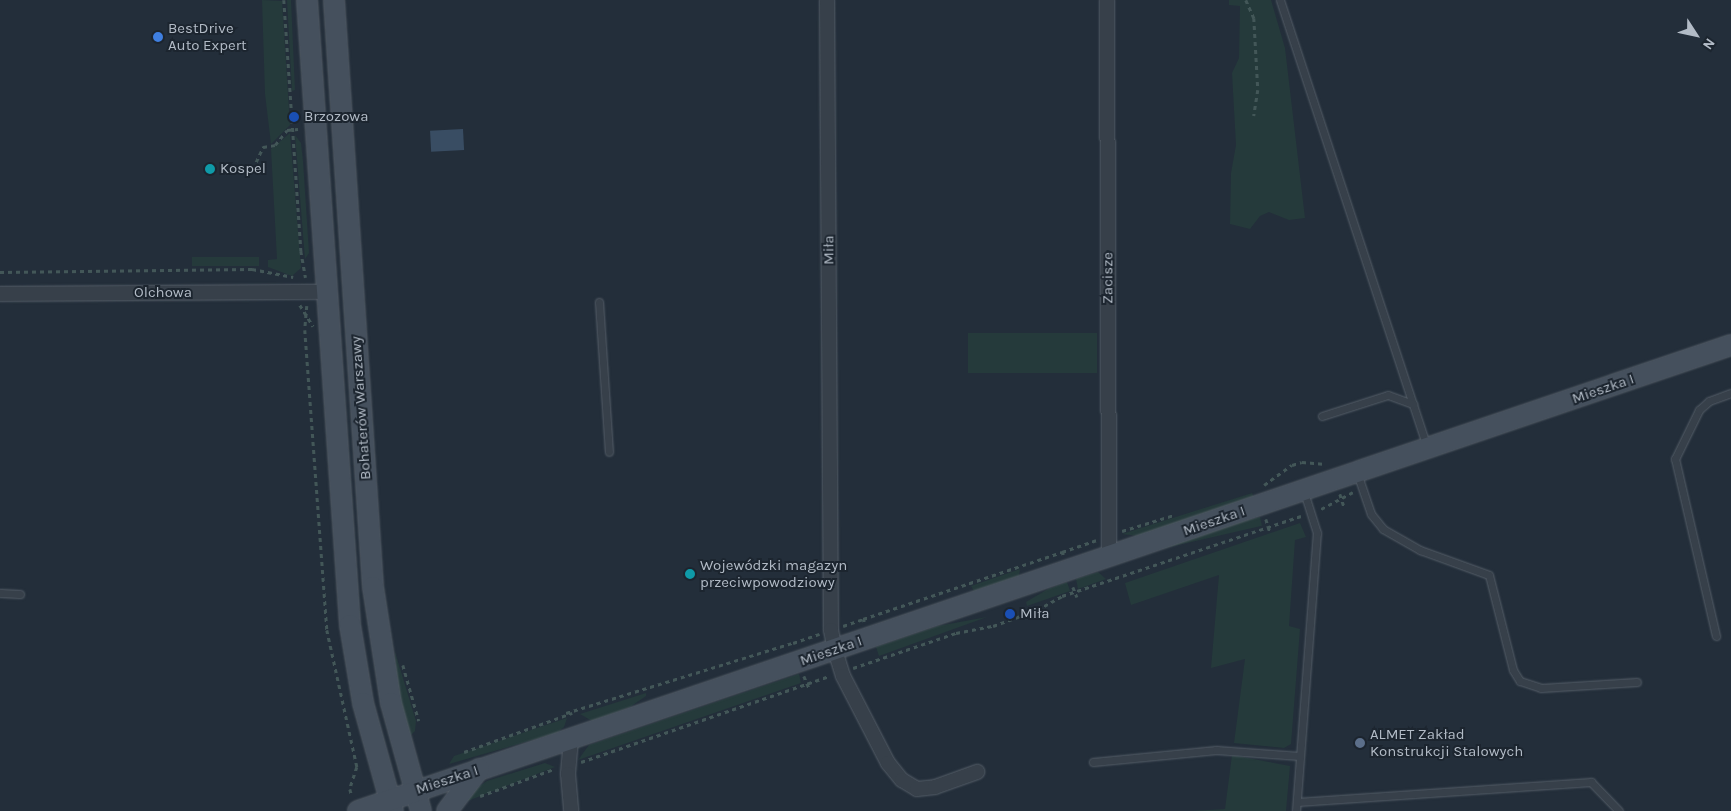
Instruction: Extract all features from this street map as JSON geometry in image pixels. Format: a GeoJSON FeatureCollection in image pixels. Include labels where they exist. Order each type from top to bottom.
{"type":"FeatureCollection","features":[{"type":"Feature","properties":{"kind":"street","name":"Bohaterów Warszawy"},"geometry":{"type":"LineString","coordinates":[[307,0],[311,293],[350,625],[363,703],[391,805]]}},
{"type":"Feature","properties":{"kind":"street","name":"Bohaterów Warszawy"},"geometry":{"type":"LineString","coordinates":[[334,0],[373,586],[391,703],[421,811]]}},
{"type":"Feature","properties":{"kind":"street","name":"Miła"},"geometry":{"type":"LineString","coordinates":[[827,0],[831,630],[842,672],[888,763],[902,780],[917,789],[935,787],[977,772]]}},
{"type":"Feature","properties":{"kind":"street","name":"Zacisze"},"geometry":{"type":"LineString","coordinates":[[1107,0],[1109,557]]}},
{"type":"Feature","properties":{"kind":"street","name":"Olchowa"},"geometry":{"type":"LineString","coordinates":[[0,294],[311,293]]}},
{"type":"Feature","properties":{"kind":"street","name":"Mieszka I"},"geometry":{"type":"LineString","coordinates":[[355,804],[391,805],[415,790],[571,740],[1304,491],[1360,482],[1428,448],[1726,347]]}},
{"type":"Feature","properties":{"kind":"street"},"geometry":{"type":"LineString","coordinates":[[571,740],[569,766],[571,811]]}},
{"type":"Feature","properties":{"kind":"street"},"geometry":{"type":"LineString","coordinates":[[447,811],[480,769]]}},
{"type":"Feature","properties":{"kind":"lane"},"geometry":{"type":"LineString","coordinates":[[1280,0],[1428,448]]}},
{"type":"Feature","properties":{"kind":"lane"},"geometry":{"type":"LineString","coordinates":[[599,302],[609,452]]}},
{"type":"Feature","properties":{"kind":"lane"},"geometry":{"type":"LineString","coordinates":[[1716,636],[1675,458],[1699,410],[1709,401],[1731,393]]}},
{"type":"Feature","properties":{"kind":"lane"},"geometry":{"type":"LineString","coordinates":[[1322,416],[1388,395],[1413,404]]}},
{"type":"Feature","properties":{"kind":"lane"},"geometry":{"type":"LineString","coordinates":[[1360,482],[1371,514],[1382,529],[1399,540],[1489,575],[1513,670],[1520,681],[1541,688],[1637,682]]}},
{"type":"Feature","properties":{"kind":"lane"},"geometry":{"type":"LineString","coordinates":[[1296,811],[1317,533],[1304,491]]}},
{"type":"Feature","properties":{"kind":"lane"},"geometry":{"type":"LineString","coordinates":[[0,593],[20,594]]}},
{"type":"Feature","properties":{"kind":"lane"},"geometry":{"type":"LineString","coordinates":[[1093,762],[1216,750],[1300,756]]}},
{"type":"Feature","properties":{"kind":"lane"},"geometry":{"type":"LineString","coordinates":[[1297,802],[1591,782],[1619,811]]}},
{"type":"Feature","properties":{"kind":"path"},"geometry":{"type":"LineString","coordinates":[[284,0],[300,252],[311,293],[306,316],[327,630],[357,767],[350,789],[355,804]]}},
{"type":"Feature","properties":{"kind":"path"},"geometry":{"type":"LineString","coordinates":[[1246,0],[1254,18],[1258,82],[1254,116]]}},
{"type":"Feature","properties":{"kind":"path"},"geometry":{"type":"LineString","coordinates":[[256,162],[263,147],[275,144],[288,130],[298,129]]}},
{"type":"Feature","properties":{"kind":"path"},"geometry":{"type":"LineString","coordinates":[[0,272],[252,269],[299,278],[311,293]]}},
{"type":"Feature","properties":{"kind":"path"},"geometry":{"type":"LineString","coordinates":[[311,293],[300,306],[314,328]]}},
{"type":"Feature","properties":{"kind":"path"},"geometry":{"type":"LineString","coordinates":[[479,797],[956,633],[993,626],[1038,610],[1062,596],[1337,503],[1354,492],[1360,482]]}},
{"type":"Feature","properties":{"kind":"path"},"geometry":{"type":"LineString","coordinates":[[464,752],[573,712],[792,643]]}},
{"type":"Feature","properties":{"kind":"path"},"geometry":{"type":"LineString","coordinates":[[344,684],[358,745]]}},
{"type":"Feature","properties":{"kind":"path"},"geometry":{"type":"LineString","coordinates":[[566,713],[573,712]]}},
{"type":"Feature","properties":{"kind":"path"},"geometry":{"type":"LineString","coordinates":[[357,767],[363,762]]}},
{"type":"Feature","properties":{"kind":"green space"},"geometry":{"type":"Polygon","coordinates":[[[262,0],[282,1],[290,125],[271,144],[265,94],[262,0]]]}},
{"type":"Feature","properties":{"kind":"green space"},"geometry":{"type":"Polygon","coordinates":[[[287,0],[291,0],[295,90],[292,91],[287,0]]]}},
{"type":"Feature","properties":{"kind":"green space"},"geometry":{"type":"Polygon","coordinates":[[[1229,0],[1271,0],[1285,48],[1305,218],[1289,220],[1269,212],[1260,216],[1250,229],[1230,224],[1231,173],[1236,145],[1232,73],[1239,58],[1240,6],[1229,5],[1229,0]]]}},
{"type":"Feature","properties":{"kind":"green space"},"geometry":{"type":"Polygon","coordinates":[[[290,133],[301,268],[292,276],[268,267],[268,260],[277,259],[271,149],[290,133]]]}},
{"type":"Feature","properties":{"kind":"green space"},"geometry":{"type":"Polygon","coordinates":[[[295,135],[301,143],[303,161],[309,253],[305,259],[295,135]]]}},
{"type":"Feature","properties":{"kind":"green space"},"geometry":{"type":"Polygon","coordinates":[[[192,257],[259,257],[259,266],[192,266],[192,257]]]}},
{"type":"Feature","properties":{"kind":"green space"},"geometry":{"type":"Polygon","coordinates":[[[968,333],[1097,333],[1097,373],[968,373],[968,333]]]}},
{"type":"Feature","properties":{"kind":"green space"},"geometry":{"type":"Polygon","coordinates":[[[1252,493],[1254,497],[1137,536],[1122,534],[1252,493]]]}},
{"type":"Feature","properties":{"kind":"green space"},"geometry":{"type":"Polygon","coordinates":[[[1260,517],[1262,526],[1120,559],[1118,550],[1260,517]]]}},
{"type":"Feature","properties":{"kind":"green space"},"geometry":{"type":"Polygon","coordinates":[[[1300,523],[1306,537],[1295,540],[1289,626],[1300,629],[1291,744],[1284,748],[1234,743],[1245,659],[1211,668],[1219,575],[1131,605],[1125,583],[1300,523]]]}},
{"type":"Feature","properties":{"kind":"green space"},"geometry":{"type":"Polygon","coordinates":[[[1020,569],[1019,576],[974,591],[971,586],[1020,569]]]}},
{"type":"Feature","properties":{"kind":"green space"},"geometry":{"type":"Polygon","coordinates":[[[1098,572],[1106,579],[1078,589],[1076,579],[1098,572]]]}},
{"type":"Feature","properties":{"kind":"green space"},"geometry":{"type":"Polygon","coordinates":[[[1067,582],[1070,591],[1027,606],[1026,602],[1048,589],[1067,582]]]}},
{"type":"Feature","properties":{"kind":"green space"},"geometry":{"type":"Polygon","coordinates":[[[987,617],[879,656],[876,647],[938,626],[987,617]]]}},
{"type":"Feature","properties":{"kind":"green space"},"geometry":{"type":"Polygon","coordinates":[[[395,652],[416,721],[415,731],[409,737],[397,700],[395,652]]]}},
{"type":"Feature","properties":{"kind":"green space"},"geometry":{"type":"Polygon","coordinates":[[[799,674],[801,683],[578,760],[589,745],[799,674]]]}},
{"type":"Feature","properties":{"kind":"green space"},"geometry":{"type":"Polygon","coordinates":[[[646,693],[646,696],[630,707],[592,721],[580,714],[646,693]]]}},
{"type":"Feature","properties":{"kind":"green space"},"geometry":{"type":"Polygon","coordinates":[[[567,718],[564,727],[557,733],[449,764],[454,756],[567,718]]]}},
{"type":"Feature","properties":{"kind":"green space"},"geometry":{"type":"Polygon","coordinates":[[[1232,755],[1290,766],[1286,811],[1191,811],[1225,809],[1232,755]]]}},
{"type":"Feature","properties":{"kind":"green space"},"geometry":{"type":"Polygon","coordinates":[[[545,763],[555,767],[465,802],[474,790],[487,781],[545,763]]]}},
{"type":"Feature","properties":{"kind":"water"},"geometry":{"type":"Polygon","coordinates":[[[463,129],[464,150],[431,152],[430,131],[463,129]]]}},
{"type":"Feature","properties":{"kind":"place","name":"BestDrive Auto Expert"},"geometry":{"type":"Point","coordinates":[158,37]}},
{"type":"Feature","properties":{"kind":"place","name":"Brzozowa"},"geometry":{"type":"Point","coordinates":[294,117]}},
{"type":"Feature","properties":{"kind":"place","name":"Kospel"},"geometry":{"type":"Point","coordinates":[210,169]}},
{"type":"Feature","properties":{"kind":"place","name":"Wojewódzki magazyn przeciwpowodziowy"},"geometry":{"type":"Point","coordinates":[690,574]}},
{"type":"Feature","properties":{"kind":"place","name":"Miła"},"geometry":{"type":"Point","coordinates":[1010,614]}},
{"type":"Feature","properties":{"kind":"place","name":"ALMET Zakład Konstrukcji Stalowych"},"geometry":{"type":"Point","coordinates":[1360,743]}}]}
